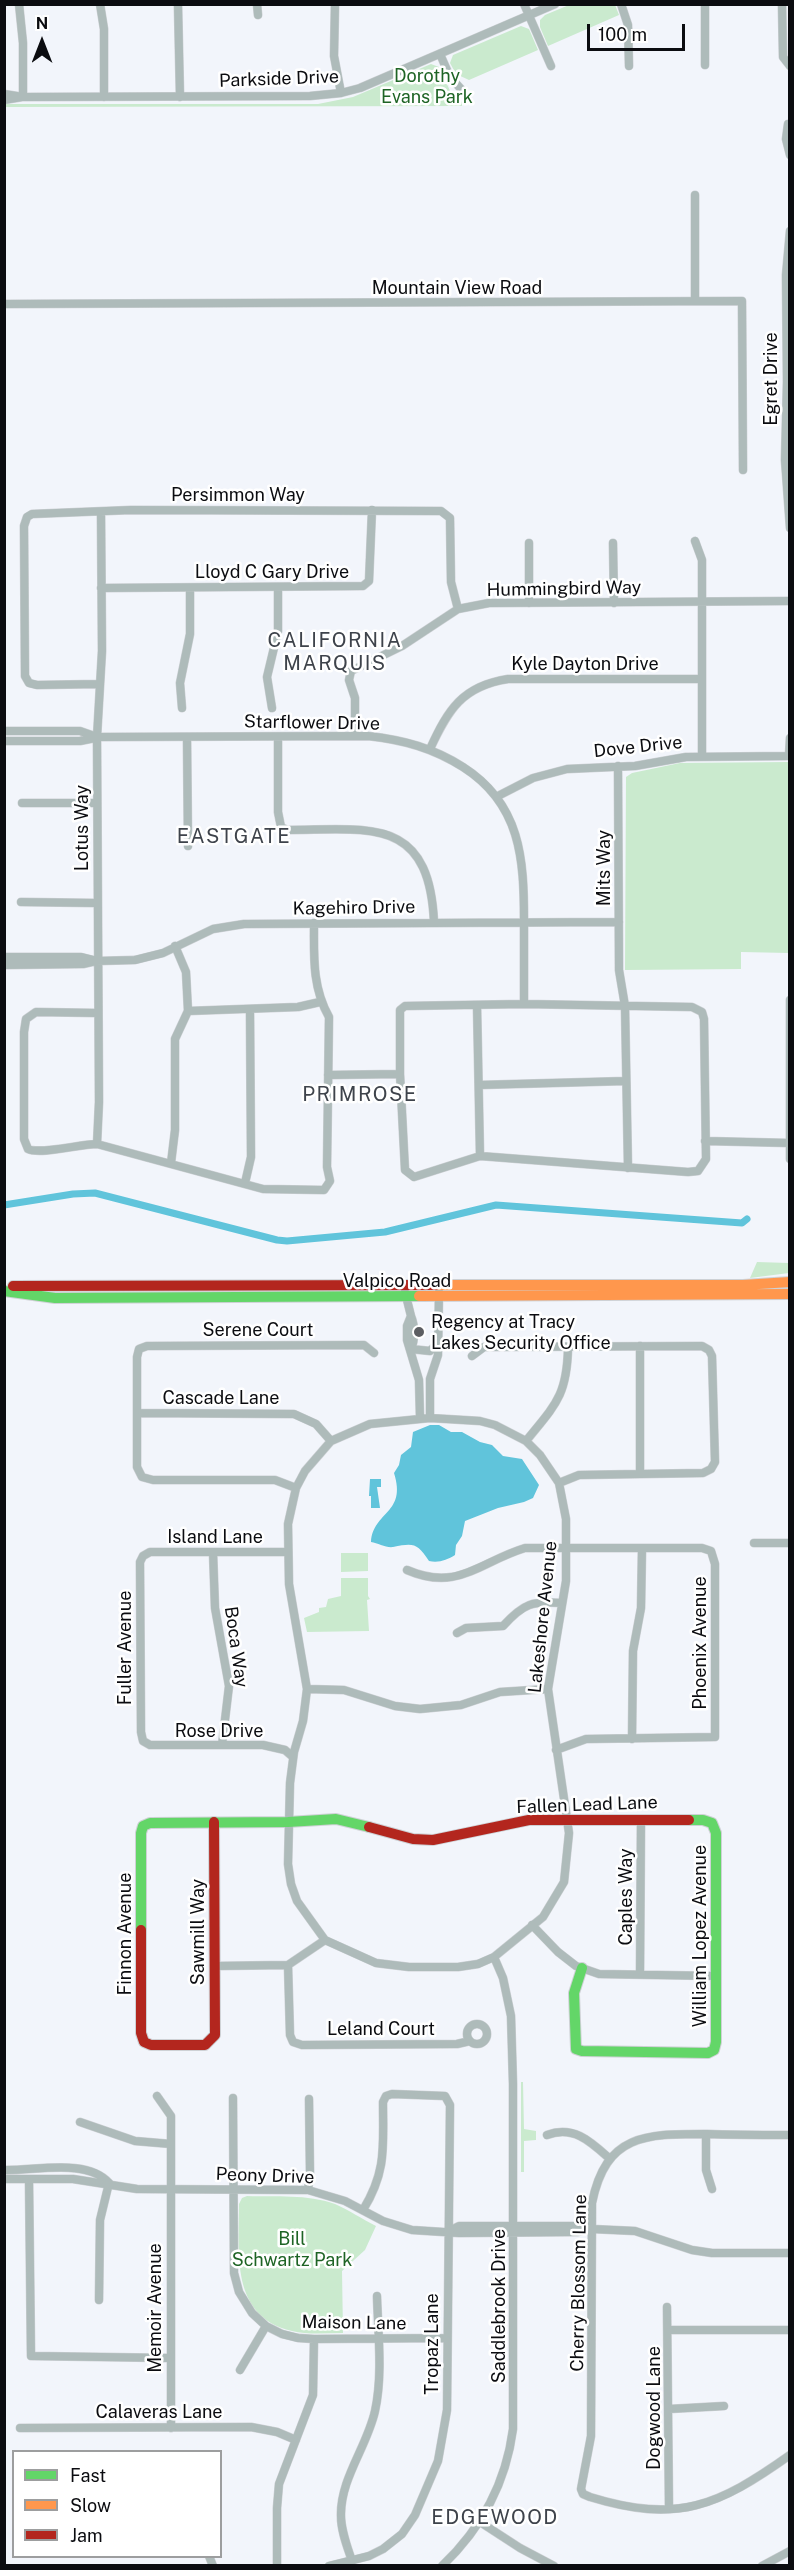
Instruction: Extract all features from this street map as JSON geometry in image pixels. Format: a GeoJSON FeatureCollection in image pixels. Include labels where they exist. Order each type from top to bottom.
{"type":"FeatureCollection","features":[{"type":"Feature","properties":{"kind":"main road","name":"Valpico Road"},"geometry":{"type":"LineString","coordinates":[[4,1286],[743,1285],[789,1282]]}},
{"type":"Feature","properties":{"kind":"main road","name":"Valpico Road"},"geometry":{"type":"LineString","coordinates":[[4,1291],[55,1298],[789,1294]]}},
{"type":"Feature","properties":{"kind":"main road","name":"Fallen Lead Lane"},"geometry":{"type":"LineString","coordinates":[[143,1826],[150,1823],[343,1820],[413,1839],[433,1840],[529,1820],[702,1820],[712,1824]]}},
{"type":"Feature","properties":{"kind":"main road","name":"Sawmill Way"},"geometry":{"type":"LineString","coordinates":[[211,2041],[215,2035],[214,1822]]}},
{"type":"Feature","properties":{"kind":"main road","name":"William Lopez Avenue"},"geometry":{"type":"LineString","coordinates":[[582,1968],[574,1993],[576,2049],[696,2053],[708,2053],[714,2050],[716,2042],[716,1833],[712,1824]]}},
{"type":"Feature","properties":{"kind":"main road","name":"Finnon Avenue"},"geometry":{"type":"LineString","coordinates":[[143,1826],[141,1845],[141,2033],[144,2042],[151,2045],[205,2045],[211,2041]]}},
{"type":"Feature","properties":{"kind":"street"},"geometry":{"type":"LineString","coordinates":[[19,4],[23,43],[23,97]]}},
{"type":"Feature","properties":{"kind":"street"},"geometry":{"type":"LineString","coordinates":[[100,4],[104,29],[104,97]]}},
{"type":"Feature","properties":{"kind":"street"},"geometry":{"type":"LineString","coordinates":[[256,4],[258,15]]}},
{"type":"Feature","properties":{"kind":"street"},"geometry":{"type":"LineString","coordinates":[[335,4],[334,56],[341,93]]}},
{"type":"Feature","properties":{"kind":"street"},"geometry":{"type":"LineString","coordinates":[[524,4],[551,66]]}},
{"type":"Feature","properties":{"kind":"street","name":"Parkside Drive"},"geometry":{"type":"LineString","coordinates":[[4,94],[23,97],[180,97],[320,96],[341,93],[360,88],[555,4]]}},
{"type":"Feature","properties":{"kind":"street"},"geometry":{"type":"LineString","coordinates":[[621,4],[628,25],[628,66]]}},
{"type":"Feature","properties":{"kind":"street"},"geometry":{"type":"LineString","coordinates":[[705,4],[705,65]]}},
{"type":"Feature","properties":{"kind":"street"},"geometry":{"type":"LineString","coordinates":[[782,4],[783,57],[788,65]]}},
{"type":"Feature","properties":{"kind":"street"},"geometry":{"type":"LineString","coordinates":[[178,5],[180,97]]}},
{"type":"Feature","properties":{"kind":"street"},"geometry":{"type":"LineString","coordinates":[[440,54],[450,77],[462,90]]}},
{"type":"Feature","properties":{"kind":"street","name":"Parkside Drive"},"geometry":{"type":"LineString","coordinates":[[4,100],[23,97]]}},
{"type":"Feature","properties":{"kind":"street"},"geometry":{"type":"LineString","coordinates":[[788,124],[786,139],[789,155]]}},
{"type":"Feature","properties":{"kind":"street"},"geometry":{"type":"LineString","coordinates":[[695,195],[695,301]]}},
{"type":"Feature","properties":{"kind":"street","name":"Egret Drive"},"geometry":{"type":"LineString","coordinates":[[789,231],[786,265],[789,528]]}},
{"type":"Feature","properties":{"kind":"street","name":"Mountain View Road"},"geometry":{"type":"LineString","coordinates":[[4,304],[742,301],[743,470]]}},
{"type":"Feature","properties":{"kind":"street","name":"Persimmon Way"},"geometry":{"type":"LineString","coordinates":[[100,684],[37,685],[27,680],[23,670],[24,526],[30,515],[38,512],[372,510],[424,510],[446,513],[450,518],[452,590],[458,609]]}},
{"type":"Feature","properties":{"kind":"street","name":"Lloyd C Gary Drive"},"geometry":{"type":"LineString","coordinates":[[101,588],[363,586],[367,584],[371,570],[372,510]]}},
{"type":"Feature","properties":{"kind":"street","name":"Lotus Way"},"geometry":{"type":"LineString","coordinates":[[97,1144],[97,738],[100,684],[101,512]]}},
{"type":"Feature","properties":{"kind":"street"},"geometry":{"type":"LineString","coordinates":[[695,541],[702,560],[702,757]]}},
{"type":"Feature","properties":{"kind":"street"},"geometry":{"type":"LineString","coordinates":[[529,543],[530,603]]}},
{"type":"Feature","properties":{"kind":"street"},"geometry":{"type":"LineString","coordinates":[[613,543],[614,603]]}},
{"type":"Feature","properties":{"kind":"street"},"geometry":{"type":"LineString","coordinates":[[272,708],[267,677],[278,631],[278,587]]}},
{"type":"Feature","properties":{"kind":"street"},"geometry":{"type":"LineString","coordinates":[[182,708],[180,683],[190,634],[190,588]]}},
{"type":"Feature","properties":{"kind":"street","name":"Hummingbird Way"},"geometry":{"type":"LineString","coordinates":[[355,736],[355,698],[350,680],[351,671],[402,646],[458,609],[489,603],[789,601]]}},
{"type":"Feature","properties":{"kind":"street","name":"Kyle Dayton Drive"},"geometry":{"type":"LineString","coordinates":[[430,749],[443,720],[452,708],[473,689],[490,681],[508,679],[702,679]]}},
{"type":"Feature","properties":{"kind":"street","name":"Starflower Drive"},"geometry":{"type":"LineString","coordinates":[[4,731],[80,731],[97,738],[355,736],[399,740],[430,749],[482,780],[511,820],[520,849],[524,879],[524,1004]]}},
{"type":"Feature","properties":{"kind":"street"},"geometry":{"type":"LineString","coordinates":[[188,737],[188,846]]}},
{"type":"Feature","properties":{"kind":"street"},"geometry":{"type":"LineString","coordinates":[[278,737],[278,819],[281,827],[287,830],[363,829],[381,831],[393,837],[417,855],[425,870],[433,896],[434,922]]}},
{"type":"Feature","properties":{"kind":"street"},"geometry":{"type":"LineString","coordinates":[[4,741],[80,741],[97,738]]}},
{"type":"Feature","properties":{"kind":"street"},"geometry":{"type":"LineString","coordinates":[[789,738],[789,756]]}},
{"type":"Feature","properties":{"kind":"street","name":"Dove Drive"},"geometry":{"type":"LineString","coordinates":[[496,797],[548,773],[582,768],[641,765],[672,758],[789,756]]}},
{"type":"Feature","properties":{"kind":"street","name":"Mits Way"},"geometry":{"type":"LineString","coordinates":[[618,766],[619,970],[624,1006],[628,1168]]}},
{"type":"Feature","properties":{"kind":"street"},"geometry":{"type":"LineString","coordinates":[[22,803],[97,803]]}},
{"type":"Feature","properties":{"kind":"street"},"geometry":{"type":"LineString","coordinates":[[21,902],[97,903]]}},
{"type":"Feature","properties":{"kind":"street","name":"Kagehiro Drive"},"geometry":{"type":"LineString","coordinates":[[97,961],[148,958],[213,929],[229,925],[619,922]]}},
{"type":"Feature","properties":{"kind":"street"},"geometry":{"type":"LineString","coordinates":[[98,1013],[36,1012],[28,1016],[24,1032],[25,1145],[32,1151],[97,1144],[245,1182],[263,1189],[324,1190],[330,1181],[327,1167],[328,1017],[320,1002],[314,970],[314,923]]}},
{"type":"Feature","properties":{"kind":"street"},"geometry":{"type":"LineString","coordinates":[[171,1163],[175,1131],[175,1039],[188,1011],[186,972],[175,946]]}},
{"type":"Feature","properties":{"kind":"street"},"geometry":{"type":"LineString","coordinates":[[4,957],[81,957],[97,961]]}},
{"type":"Feature","properties":{"kind":"street"},"geometry":{"type":"LineString","coordinates":[[4,965],[83,964],[97,961]]}},
{"type":"Feature","properties":{"kind":"street"},"geometry":{"type":"LineString","coordinates":[[789,1000],[789,1159]]}},
{"type":"Feature","properties":{"kind":"street"},"geometry":{"type":"LineString","coordinates":[[188,1011],[298,1007],[320,1002]]}},
{"type":"Feature","properties":{"kind":"street"},"geometry":{"type":"LineString","coordinates":[[477,1005],[480,1156]]}},
{"type":"Feature","properties":{"kind":"street"},"geometry":{"type":"LineString","coordinates":[[477,1005],[692,1007],[702,1012],[704,1018],[706,1160],[698,1171],[688,1172],[480,1156],[414,1177],[409,1175],[405,1170],[400,1074],[400,1010],[405,1006],[477,1005]]}},
{"type":"Feature","properties":{"kind":"street"},"geometry":{"type":"LineString","coordinates":[[245,1182],[251,1157],[250,1010]]}},
{"type":"Feature","properties":{"kind":"street"},"geometry":{"type":"LineString","coordinates":[[328,1075],[400,1074]]}},
{"type":"Feature","properties":{"kind":"street"},"geometry":{"type":"LineString","coordinates":[[479,1085],[626,1081]]}},
{"type":"Feature","properties":{"kind":"street"},"geometry":{"type":"LineString","coordinates":[[705,1141],[789,1143]]}},
{"type":"Feature","properties":{"kind":"street"},"geometry":{"type":"LineString","coordinates":[[403,1285],[411,1316],[407,1333],[408,1343],[419,1380],[425,1418]]}},
{"type":"Feature","properties":{"kind":"street"},"geometry":{"type":"LineString","coordinates":[[425,1418],[430,1379],[438,1355],[439,1285]]}},
{"type":"Feature","properties":{"kind":"street"},"geometry":{"type":"LineString","coordinates":[[411,1350],[430,1351],[438,1343]]}},
{"type":"Feature","properties":{"kind":"street","name":"Serene Court"},"geometry":{"type":"LineString","coordinates":[[138,1413],[137,1357],[139,1349],[147,1346],[364,1345],[374,1353]]}},
{"type":"Feature","properties":{"kind":"street"},"geometry":{"type":"LineString","coordinates":[[640,1346],[640,1474]]}},
{"type":"Feature","properties":{"kind":"street"},"geometry":{"type":"LineString","coordinates":[[472,1356],[484,1347],[702,1346],[709,1350],[712,1356],[715,1462],[711,1469],[703,1473],[579,1475],[559,1483]]}},
{"type":"Feature","properties":{"kind":"street"},"geometry":{"type":"LineString","coordinates":[[526,1441],[561,1393],[567,1374],[568,1348]]}},
{"type":"Feature","properties":{"kind":"street"},"geometry":{"type":"LineString","coordinates":[[138,1413],[137,1467],[142,1477],[153,1480],[275,1480],[296,1488]]}},
{"type":"Feature","properties":{"kind":"street","name":"Cascade Lane"},"geometry":{"type":"LineString","coordinates":[[138,1413],[294,1414],[316,1424],[331,1441]]}},
{"type":"Feature","properties":{"kind":"street","name":"Lakeshore Avenue"},"geometry":{"type":"LineString","coordinates":[[331,1441],[370,1424],[425,1418],[480,1421],[502,1428],[526,1441],[540,1455],[559,1483],[564,1500],[567,1548],[562,1603],[548,1689],[569,1833],[564,1882],[543,1917],[494,1957]]}},
{"type":"Feature","properties":{"kind":"street"},"geometry":{"type":"LineString","coordinates":[[331,1441],[305,1471],[296,1488],[290,1508],[288,1551],[292,1611],[302,1651],[307,1689],[303,1721],[293,1757],[288,1822],[291,1884],[307,1917],[325,1940],[376,1963],[409,1967],[458,1967],[477,1964],[494,1957]]}},
{"type":"Feature","properties":{"kind":"street"},"geometry":{"type":"LineString","coordinates":[[754,1543],[789,1543]]}},
{"type":"Feature","properties":{"kind":"street"},"geometry":{"type":"LineString","coordinates":[[407,1570],[426,1578],[444,1579],[466,1574],[506,1554],[525,1548],[642,1548],[642,1595],[633,1652],[632,1739],[586,1739],[556,1750]]}},
{"type":"Feature","properties":{"kind":"street","name":"Phoenix Avenue"},"geometry":{"type":"LineString","coordinates":[[632,1739],[715,1737],[715,1564],[711,1551],[702,1548],[642,1548]]}},
{"type":"Feature","properties":{"kind":"street","name":"Island Lane"},"geometry":{"type":"LineString","coordinates":[[143,1556],[150,1552],[288,1551]]}},
{"type":"Feature","properties":{"kind":"street","name":"Boca Way"},"geometry":{"type":"LineString","coordinates":[[213,1552],[215,1608],[228,1686],[222,1745]]}},
{"type":"Feature","properties":{"kind":"street","name":"Fuller Avenue"},"geometry":{"type":"LineString","coordinates":[[143,1556],[140,1562],[141,1732],[143,1741]]}},
{"type":"Feature","properties":{"kind":"street"},"geometry":{"type":"LineString","coordinates":[[457,1633],[466,1628],[503,1626],[517,1610],[525,1605],[545,1602],[562,1603]]}},
{"type":"Feature","properties":{"kind":"street"},"geometry":{"type":"LineString","coordinates":[[307,1689],[344,1690],[395,1706],[420,1709],[461,1705],[500,1692],[548,1689]]}},
{"type":"Feature","properties":{"kind":"street","name":"Rose Drive"},"geometry":{"type":"LineString","coordinates":[[143,1741],[150,1745],[275,1746],[285,1750],[293,1757]]}},
{"type":"Feature","properties":{"kind":"street","name":"Caples Way"},"geometry":{"type":"LineString","coordinates":[[640,1974],[641,1819]]}},
{"type":"Feature","properties":{"kind":"street"},"geometry":{"type":"LineString","coordinates":[[532,1925],[558,1952],[582,1968],[599,1974],[716,1976]]}},
{"type":"Feature","properties":{"kind":"street"},"geometry":{"type":"LineString","coordinates":[[215,1966],[288,1965],[325,1940]]}},
{"type":"Feature","properties":{"kind":"street","name":"Saddlebrook Drive"},"geometry":{"type":"LineString","coordinates":[[442,2565],[480,2522],[501,2481],[513,2429],[511,2016],[503,1978],[494,1957]]}},
{"type":"Feature","properties":{"kind":"street","name":"Leland Court"},"geometry":{"type":"LineString","coordinates":[[288,1965],[290,2035],[293,2042],[457,2044],[470,2041]]}},
{"type":"Feature","properties":{"kind":"street","name":"Tropaz Lane"},"geometry":{"type":"LineString","coordinates":[[329,2565],[352,2561],[383,2549],[402,2534],[415,2515],[438,2461],[446,2429],[448,2099],[440,2094],[386,2096],[382,2102],[383,2165],[374,2193],[363,2210]]}},
{"type":"Feature","properties":{"kind":"street","name":"Memoir Avenue"},"geometry":{"type":"LineString","coordinates":[[157,2096],[171,2116],[171,2427]]}},
{"type":"Feature","properties":{"kind":"street","name":"Maison Lane"},"geometry":{"type":"LineString","coordinates":[[233,2098],[234,2273],[239,2292],[252,2313],[266,2326],[298,2338],[446,2338]]}},
{"type":"Feature","properties":{"kind":"street"},"geometry":{"type":"LineString","coordinates":[[308,2190],[309,2099]]}},
{"type":"Feature","properties":{"kind":"street"},"geometry":{"type":"LineString","coordinates":[[80,2122],[135,2141],[171,2144]]}},
{"type":"Feature","properties":{"kind":"street"},"geometry":{"type":"LineString","coordinates":[[547,2135],[561,2131],[576,2134],[592,2143],[610,2159]]}},
{"type":"Feature","properties":{"kind":"street"},"geometry":{"type":"LineString","coordinates":[[706,2134],[706,2170],[712,2189]]}},
{"type":"Feature","properties":{"kind":"street","name":"Cherry Blossom Lane"},"geometry":{"type":"LineString","coordinates":[[669,2509],[637,2508],[608,2503],[583,2494],[580,2489],[591,2436],[592,2203],[596,2183],[610,2159],[629,2144],[649,2136],[789,2135]]}},
{"type":"Feature","properties":{"kind":"street","name":"Peony Drive"},"geometry":{"type":"LineString","coordinates":[[4,2170],[79,2168],[101,2174],[109,2183]]}},
{"type":"Feature","properties":{"kind":"street","name":"Peony Drive"},"geometry":{"type":"LineString","coordinates":[[4,2179],[73,2179],[137,2189],[308,2190],[325,2194],[396,2227],[418,2230],[459,2233],[513,2229],[578,2232],[592,2229],[634,2231],[692,2250],[712,2253],[789,2253]]}},
{"type":"Feature","properties":{"kind":"street"},"geometry":{"type":"LineString","coordinates":[[29,2179],[31,2356],[170,2358]]}},
{"type":"Feature","properties":{"kind":"street"},"geometry":{"type":"LineString","coordinates":[[99,2300],[100,2220],[109,2183]]}},
{"type":"Feature","properties":{"kind":"street"},"geometry":{"type":"LineString","coordinates":[[352,2561],[340,2518],[341,2503],[371,2428],[375,2409],[378,2384],[377,2296]]}},
{"type":"Feature","properties":{"kind":"street","name":"Dogwood Lane"},"geometry":{"type":"LineString","coordinates":[[667,2307],[669,2509]]}},
{"type":"Feature","properties":{"kind":"street"},"geometry":{"type":"LineString","coordinates":[[240,2370],[266,2326]]}},
{"type":"Feature","properties":{"kind":"street"},"geometry":{"type":"LineString","coordinates":[[669,2330],[789,2330]]}},
{"type":"Feature","properties":{"kind":"street"},"geometry":{"type":"LineString","coordinates":[[277,2565],[279,2484],[313,2396],[314,2339]]}},
{"type":"Feature","properties":{"kind":"street"},"geometry":{"type":"LineString","coordinates":[[669,2409],[724,2406]]}},
{"type":"Feature","properties":{"kind":"street","name":"Calaveras Lane"},"geometry":{"type":"LineString","coordinates":[[20,2428],[251,2427],[277,2432],[296,2440]]}},
{"type":"Feature","properties":{"kind":"street"},"geometry":{"type":"LineString","coordinates":[[669,2509],[705,2503],[723,2497],[749,2484],[789,2455]]}},
{"type":"Feature","properties":{"kind":"street"},"geometry":{"type":"LineString","coordinates":[[480,2522],[520,2548],[554,2565]]}},
{"type":"Feature","properties":{"kind":"street"},"geometry":{"type":"LineString","coordinates":[[762,2565],[789,2551]]}},
{"type":"Feature","properties":{"kind":"green space"},"geometry":{"type":"Polygon","coordinates":[[[569,5],[615,5],[619,15],[548,46],[540,27],[540,20],[545,15],[569,5]]]}},
{"type":"Feature","properties":{"kind":"green space","name":"Dorothy Evans Park"},"geometry":{"type":"Polygon","coordinates":[[[521,26],[529,29],[538,50],[469,80],[456,74],[450,63],[453,55],[521,26]]]}},
{"type":"Feature","properties":{"kind":"green space","name":"Dorothy Evans Park"},"geometry":{"type":"Polygon","coordinates":[[[431,64],[439,67],[452,95],[462,102],[462,106],[5,107],[5,104],[318,104],[353,97],[431,64]]]}},
{"type":"Feature","properties":{"kind":"green space"},"geometry":{"type":"Polygon","coordinates":[[[789,762],[789,953],[741,952],[741,969],[625,970],[626,777],[632,773],[680,763],[789,762]]]}},
{"type":"Feature","properties":{"kind":"green space"},"geometry":{"type":"Polygon","coordinates":[[[757,1262],[789,1263],[789,1273],[750,1278],[757,1262]]]}},
{"type":"Feature","properties":{"kind":"green space"},"geometry":{"type":"Polygon","coordinates":[[[341,1553],[368,1553],[368,1571],[341,1572],[341,1553]]]}},
{"type":"Feature","properties":{"kind":"green space"},"geometry":{"type":"Polygon","coordinates":[[[341,1578],[368,1578],[369,1631],[307,1632],[304,1618],[319,1612],[319,1608],[326,1607],[328,1599],[341,1596],[341,1578]]]}},
{"type":"Feature","properties":{"kind":"green space"},"geometry":{"type":"Polygon","coordinates":[[[521,2082],[523,2082],[524,2129],[536,2131],[536,2140],[524,2141],[524,2172],[521,2172],[521,2082]]]}},
{"type":"Feature","properties":{"kind":"green space","name":"Bill Schwartz Park"},"geometry":{"type":"Polygon","coordinates":[[[247,2196],[291,2197],[324,2201],[340,2206],[376,2226],[365,2250],[342,2271],[343,2333],[298,2332],[272,2324],[258,2312],[248,2298],[239,2262],[239,2204],[242,2198],[247,2196]]]}},
{"type":"Feature","properties":{"kind":"water"},"geometry":{"type":"Polygon","coordinates":[[[430,1425],[439,1425],[451,1432],[462,1432],[480,1442],[492,1445],[503,1456],[522,1459],[539,1485],[533,1498],[465,1521],[462,1536],[456,1545],[455,1555],[436,1562],[429,1561],[414,1546],[390,1547],[371,1542],[377,1524],[393,1505],[396,1497],[397,1486],[394,1473],[401,1455],[411,1447],[413,1432],[430,1425]]]}},
{"type":"Feature","properties":{"kind":"water"},"geometry":{"type":"Polygon","coordinates":[[[370,1479],[381,1479],[381,1487],[377,1487],[380,1508],[371,1508],[370,1479]]]}},
{"type":"Feature","properties":{"kind":"waterway"},"geometry":{"type":"LineString","coordinates":[[4,1205],[73,1194],[95,1193],[287,1241],[385,1232],[496,1205],[742,1223],[747,1219]]}},
{"type":"Feature","properties":{"kind":"traffic: fast"},"geometry":{"type":"LineString","coordinates":[[4,1291],[55,1298],[419,1296]]}},
{"type":"Feature","properties":{"kind":"traffic: fast"},"geometry":{"type":"LineString","coordinates":[[141,1930],[141,1833],[143,1826],[150,1823],[288,1822],[336,1819],[369,1827]]}},
{"type":"Feature","properties":{"kind":"traffic: fast"},"geometry":{"type":"LineString","coordinates":[[582,1968],[574,1993],[576,2049],[582,2051],[708,2053],[714,2050],[716,2042],[716,1833],[712,1823],[703,1820],[689,1820]]}},
{"type":"Feature","properties":{"kind":"traffic: slow"},"geometry":{"type":"LineString","coordinates":[[436,1285],[743,1285],[790,1282]]}},
{"type":"Feature","properties":{"kind":"traffic: slow"},"geometry":{"type":"LineString","coordinates":[[419,1296],[790,1294]]}},
{"type":"Feature","properties":{"kind":"traffic: jam"},"geometry":{"type":"LineString","coordinates":[[13,1286],[436,1285]]}},
{"type":"Feature","properties":{"kind":"traffic: jam"},"geometry":{"type":"LineString","coordinates":[[369,1827],[413,1839],[433,1840],[529,1820],[689,1820]]}},
{"type":"Feature","properties":{"kind":"traffic: jam"},"geometry":{"type":"LineString","coordinates":[[141,1930],[141,2033],[144,2042],[151,2045],[205,2045],[215,2035],[214,1822]]}},
{"type":"Feature","properties":{"kind":"place","name":"Regency at Tracy Lakes Security Office"},"geometry":{"type":"Point","coordinates":[419,1332]}},
{"type":"Feature","properties":{"kind":"district","name":"CALIFORNIA MARQUIS"},"geometry":{"type":"Point","coordinates":[335,652]}},
{"type":"Feature","properties":{"kind":"district","name":"EASTGATE"},"geometry":{"type":"Point","coordinates":[234,837]}},
{"type":"Feature","properties":{"kind":"district","name":"PRIMROSE"},"geometry":{"type":"Point","coordinates":[360,1095]}},
{"type":"Feature","properties":{"kind":"district","name":"EDGEWOOD"},"geometry":{"type":"Point","coordinates":[495,2518]}}]}
